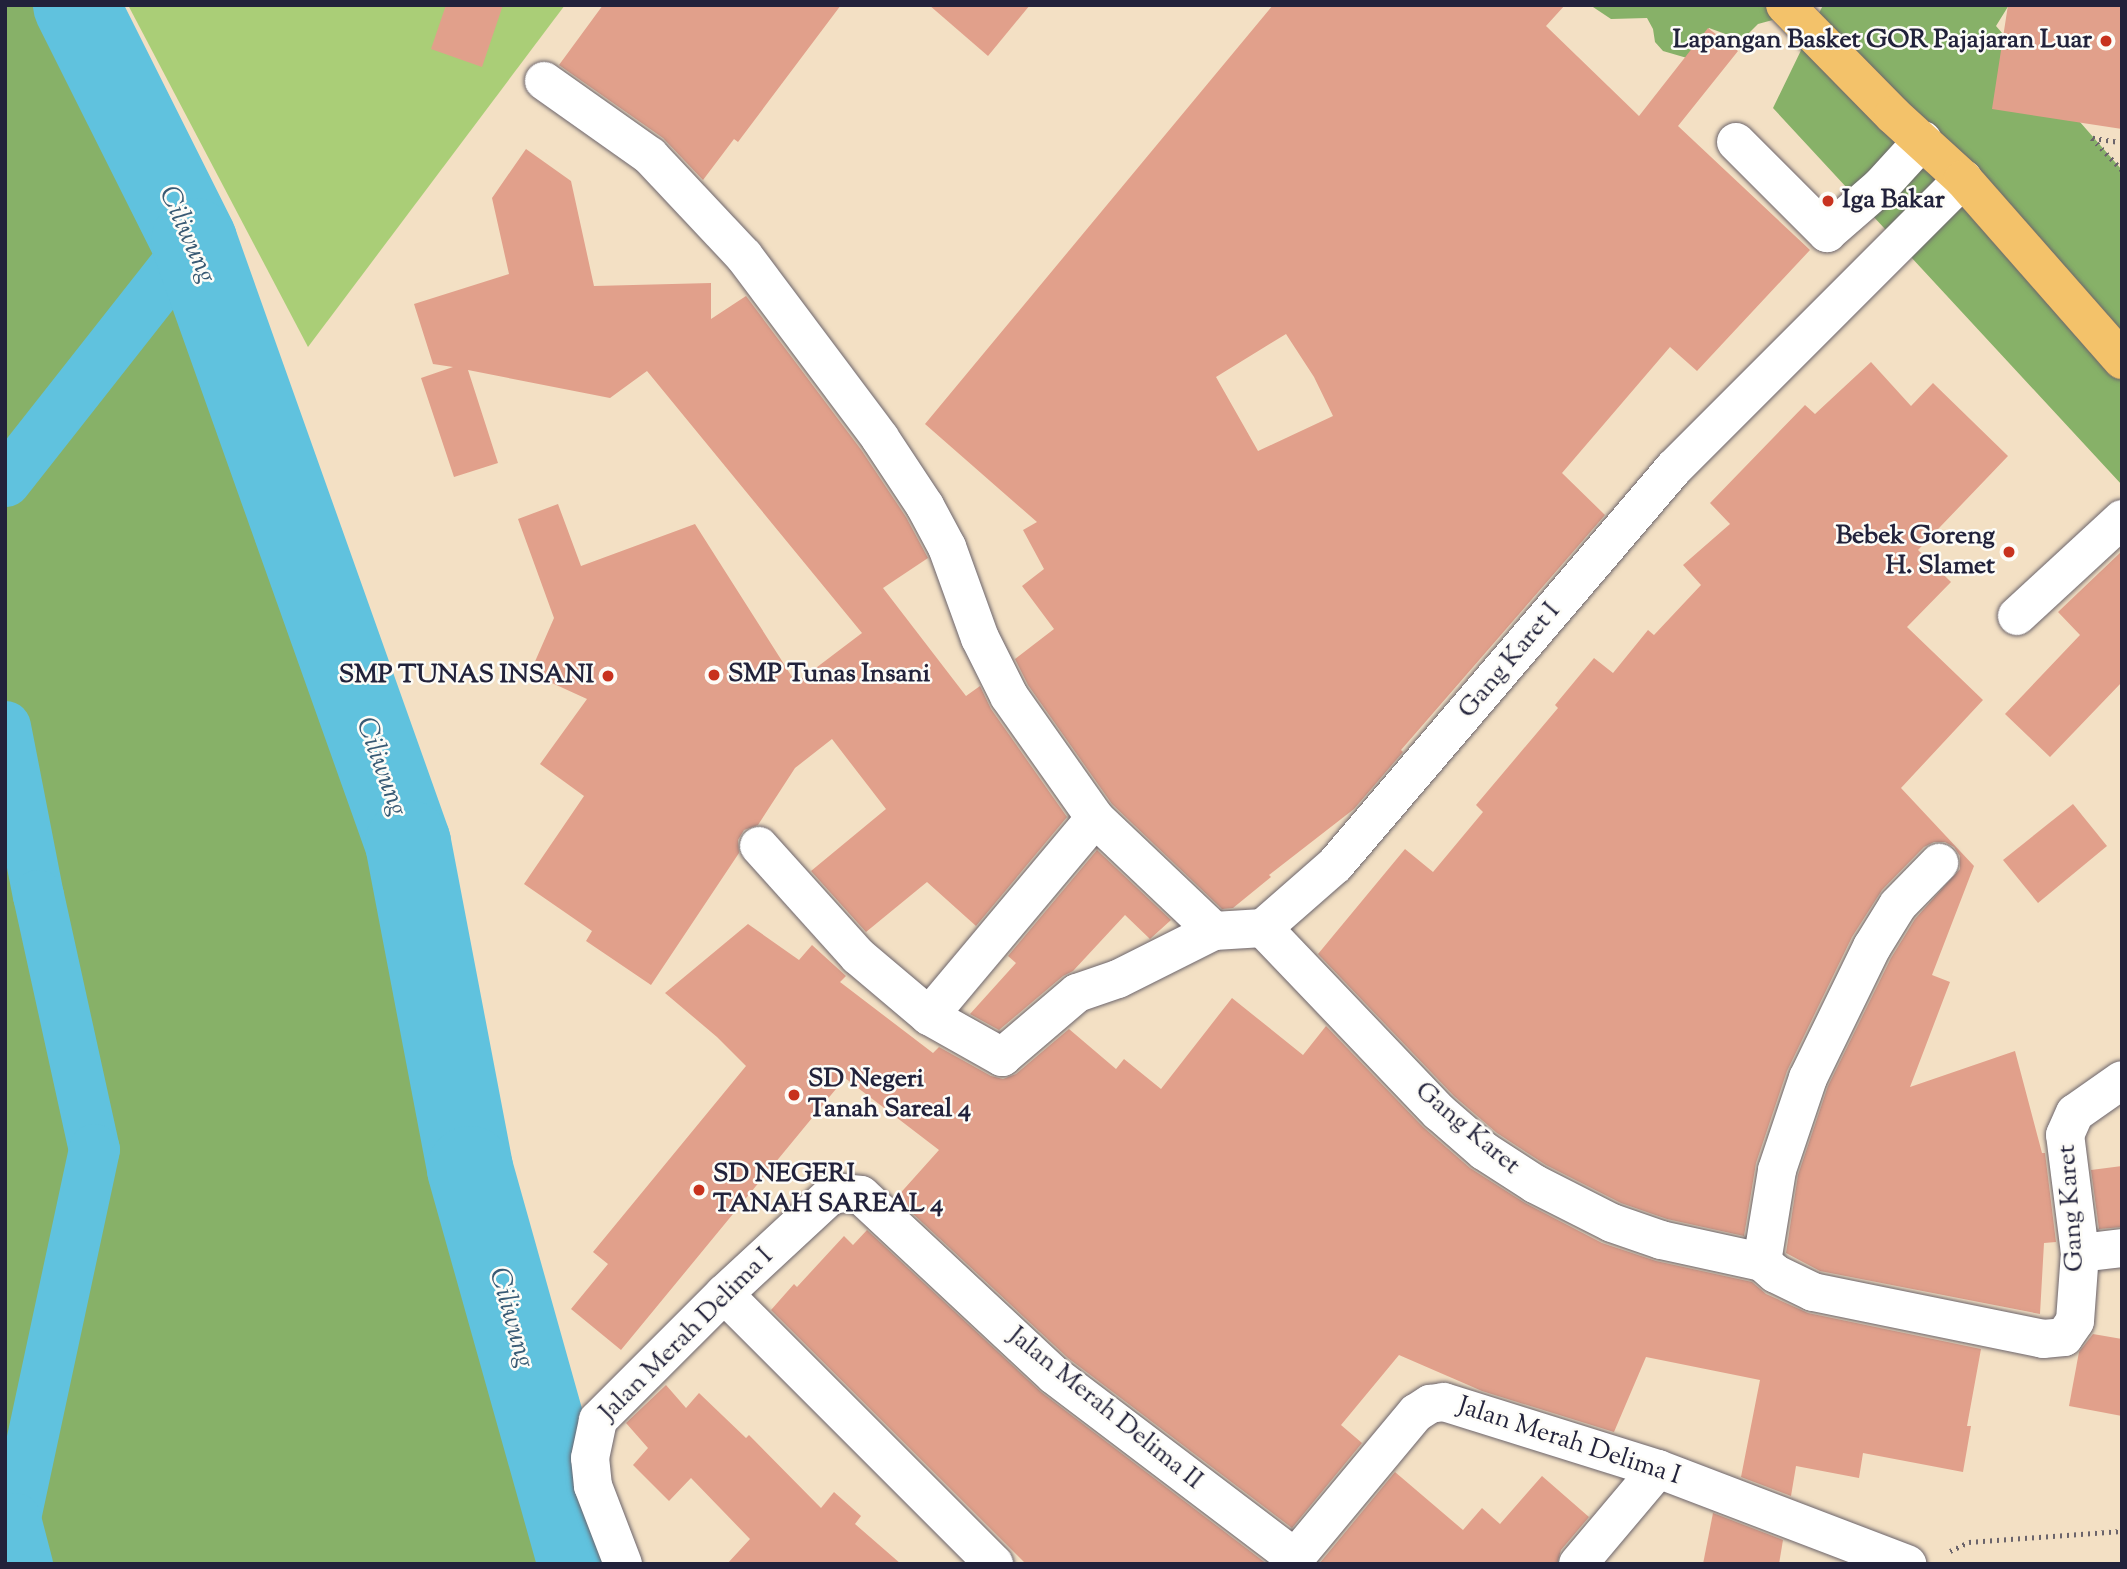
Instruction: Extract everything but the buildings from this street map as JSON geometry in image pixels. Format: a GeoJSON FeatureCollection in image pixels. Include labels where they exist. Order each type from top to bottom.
{"type":"FeatureCollection","features":[{"type":"Feature","properties":{"kind":"main road"},"geometry":{"type":"LineString","coordinates":[[1785,5],[1893,115],[1963,179],[2122,360]]}},
{"type":"Feature","properties":{"kind":"street"},"geometry":{"type":"LineString","coordinates":[[544,81],[650,156],[744,256],[872,427],[925,506],[947,547],[980,638],[1009,696],[1095,818],[1214,931]]}},
{"type":"Feature","properties":{"kind":"street"},"geometry":{"type":"LineString","coordinates":[[1736,142],[1827,233],[1881,186],[1923,140]]}},
{"type":"Feature","properties":{"kind":"street","name":"Gang Karet I"},"geometry":{"type":"LineString","coordinates":[[1264,928],[1335,864],[1675,468],[1963,179]]}},
{"type":"Feature","properties":{"kind":"street"},"geometry":{"type":"LineString","coordinates":[[2017,616],[2122,519]]}},
{"type":"Feature","properties":{"kind":"street"},"geometry":{"type":"LineString","coordinates":[[929,1016],[1095,818]]}},
{"type":"Feature","properties":{"kind":"street"},"geometry":{"type":"LineString","coordinates":[[759,846],[858,956],[929,1016],[1002,1057],[1077,993],[1118,979],[1214,931],[1264,928]]}},
{"type":"Feature","properties":{"kind":"street"},"geometry":{"type":"LineString","coordinates":[[1762,1262],[1777,1170],[1808,1078],[1872,947],[1898,905],[1939,863]]}},
{"type":"Feature","properties":{"kind":"street","name":"Gang Karet"},"geometry":{"type":"LineString","coordinates":[[1264,928],[1439,1112],[1484,1151],[1535,1184],[1612,1223],[1661,1240],[1762,1262],[1776,1274],[1813,1292],[2053,1340],[2064,1337],[2074,1321],[2080,1253],[2065,1135],[2076,1113],[2122,1080]]}},
{"type":"Feature","properties":{"kind":"street","name":"Jalan Merah Delima I"},"geometry":{"type":"LineString","coordinates":[[623,1564],[618,1557],[593,1486],[590,1458],[598,1420],[724,1294],[830,1196],[842,1193],[861,1195]]}},
{"type":"Feature","properties":{"kind":"street","name":"Jalan Merah Delima II"},"geometry":{"type":"LineString","coordinates":[[861,1195],[1054,1375],[1292,1561]]}},
{"type":"Feature","properties":{"kind":"street"},"geometry":{"type":"LineString","coordinates":[[2080,1253],[2122,1248]]}},
{"type":"Feature","properties":{"kind":"street"},"geometry":{"type":"LineString","coordinates":[[724,1294],[994,1564]]}},
{"type":"Feature","properties":{"kind":"street","name":"Jalan Merah Delima I"},"geometry":{"type":"LineString","coordinates":[[1292,1561],[1416,1413],[1430,1404],[1444,1402],[1658,1469],[1907,1564]]}},
{"type":"Feature","properties":{"kind":"street"},"geometry":{"type":"LineString","coordinates":[[1577,1564],[1658,1469]]}},
{"type":"Feature","properties":{"kind":"path"},"geometry":{"type":"LineString","coordinates":[[2122,143],[2092,138],[2122,170]]}},
{"type":"Feature","properties":{"kind":"path"},"geometry":{"type":"LineString","coordinates":[[1945,1553],[1969,1542],[2122,1531]]}},
{"type":"Feature","properties":{"kind":"green space"},"geometry":{"type":"Polygon","coordinates":[[[5,5],[76,5],[194,241],[408,843],[461,1126],[495,1240],[581,1564],[5,1564],[5,5]]]}},
{"type":"Feature","properties":{"kind":"green space"},"geometry":{"type":"Polygon","coordinates":[[[128,5],[565,5],[308,347],[128,5]]]}},
{"type":"Feature","properties":{"kind":"green space"},"geometry":{"type":"Polygon","coordinates":[[[1590,5],[1809,5],[1794,14],[1758,24],[1742,40],[1709,28],[1687,58],[1663,51],[1655,42],[1653,29],[1647,18],[1611,19],[1590,5]]]}},
{"type":"Feature","properties":{"kind":"green space"},"geometry":{"type":"Polygon","coordinates":[[[1823,5],[2009,5],[1996,26],[2122,170],[2122,485],[1773,108],[1823,5]]]}},
{"type":"Feature","properties":{"kind":"waterway","name":"Ciliwung"},"geometry":{"type":"LineString","coordinates":[[76,5],[194,241],[408,843],[470,1169],[581,1564]]}},
{"type":"Feature","properties":{"kind":"waterway"},"geometry":{"type":"LineString","coordinates":[[5,481],[194,241]]}},
{"type":"Feature","properties":{"kind":"waterway"},"geometry":{"type":"LineString","coordinates":[[5,726],[38,895],[94,1149],[15,1518],[27,1564]]}},
{"type":"Feature","properties":{"kind":"place","name":"Lapangan Basket GOR Pajajaran Luar"},"geometry":{"type":"Point","coordinates":[2106,41]}},
{"type":"Feature","properties":{"kind":"place","name":"Iga Bakar"},"geometry":{"type":"Point","coordinates":[1828,201]}},
{"type":"Feature","properties":{"kind":"place","name":"Bebek Goreng H. Slamet"},"geometry":{"type":"Point","coordinates":[2009,552]}},
{"type":"Feature","properties":{"kind":"place","name":"SMP Tunas Insani"},"geometry":{"type":"Point","coordinates":[714,675]}},
{"type":"Feature","properties":{"kind":"place","name":"SMP TUNAS INSANI"},"geometry":{"type":"Point","coordinates":[608,676]}},
{"type":"Feature","properties":{"kind":"place","name":"SD Negeri Tanah Sareal 4"},"geometry":{"type":"Point","coordinates":[794,1095]}},
{"type":"Feature","properties":{"kind":"place","name":"SD NEGERI TANAH SAREAL 4"},"geometry":{"type":"Point","coordinates":[699,1190]}}]}
